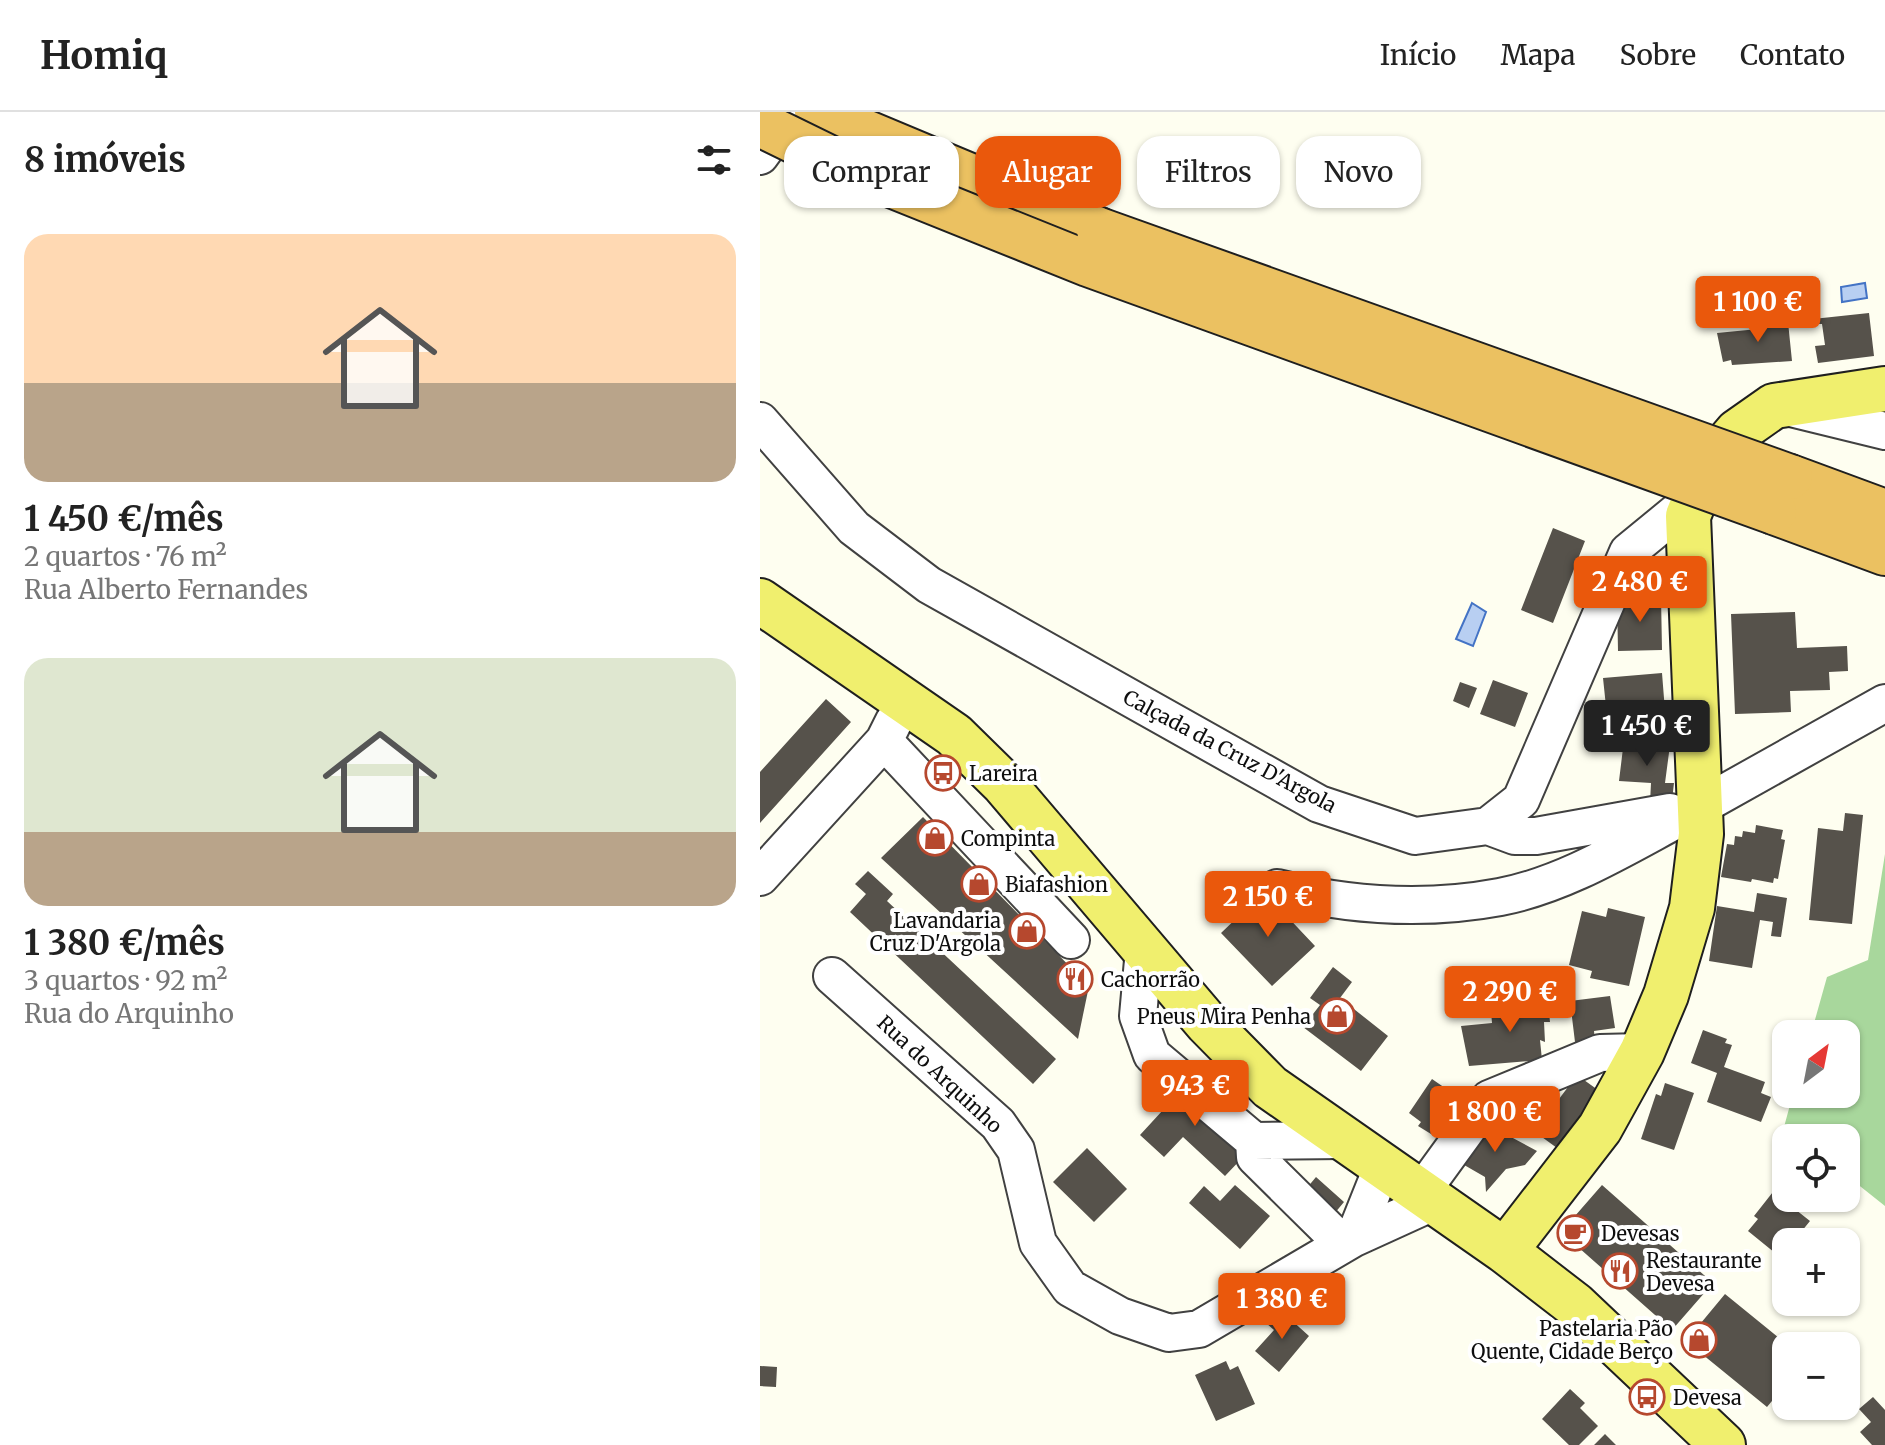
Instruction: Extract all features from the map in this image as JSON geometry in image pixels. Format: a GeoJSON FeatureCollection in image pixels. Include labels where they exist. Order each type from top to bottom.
{"type":"FeatureCollection","features":[{"type":"Feature","properties":{"kind":"highway"},"geometry":{"type":"LineString","coordinates":[[817,112],[861,123],[1099,230],[1782,494],[1885,553]]}},
{"type":"Feature","properties":{"kind":"highway"},"geometry":{"type":"LineString","coordinates":[[760,124],[854,170],[1088,264],[1782,494],[1885,512]]}},
{"type":"Feature","properties":{"kind":"main road"},"geometry":{"type":"LineString","coordinates":[[1505,1251],[1600,1128],[1642,1052],[1666,995],[1692,908],[1701,806],[1688,516],[1708,466],[1737,432],[1774,406],[1885,389]]}},
{"type":"Feature","properties":{"kind":"main road"},"geometry":{"type":"LineString","coordinates":[[760,601],[954,735],[1003,783],[1207,1023],[1270,1087],[1505,1251],[1575,1305],[1723,1445]]}},
{"type":"Feature","properties":{"kind":"street"},"geometry":{"type":"LineString","coordinates":[[760,156],[792,112]]}},
{"type":"Feature","properties":{"kind":"street"},"geometry":{"type":"LineString","coordinates":[[1774,406],[1816,411],[1885,431]]}},
{"type":"Feature","properties":{"kind":"street","name":"Calçada da Cruz D'Argola"},"geometry":{"type":"LineString","coordinates":[[760,421],[854,528],[896,562],[958,602],[1319,804],[1415,836],[1488,826]]}},
{"type":"Feature","properties":{"kind":"street"},"geometry":{"type":"LineString","coordinates":[[1488,826],[1521,800],[1628,552],[1695,497]]}},
{"type":"Feature","properties":{"kind":"street"},"geometry":{"type":"LineString","coordinates":[[760,877],[884,741],[905,699]]}},
{"type":"Feature","properties":{"kind":"street"},"geometry":{"type":"LineString","coordinates":[[1277,888],[1335,902],[1376,905],[1502,896],[1586,867],[1885,703]]}},
{"type":"Feature","properties":{"kind":"street"},"geometry":{"type":"LineString","coordinates":[[884,741],[1071,940]]}},
{"type":"Feature","properties":{"kind":"street"},"geometry":{"type":"LineString","coordinates":[[1488,826],[1515,836],[1536,836],[1701,806]]}},
{"type":"Feature","properties":{"kind":"street"},"geometry":{"type":"LineString","coordinates":[[1034,901],[1055,899],[1085,880]]}},
{"type":"Feature","properties":{"kind":"street"},"geometry":{"type":"LineString","coordinates":[[1144,949],[1138,1016],[1152,1055],[1254,1141],[1344,1140]]}},
{"type":"Feature","properties":{"kind":"street","name":"Rua do Arquinho"},"geometry":{"type":"LineString","coordinates":[[832,976],[998,1124],[1016,1150],[1038,1243],[1070,1288],[1120,1316],[1169,1333],[1199,1329],[1426,1198]]}},
{"type":"Feature","properties":{"kind":"street"},"geometry":{"type":"LineString","coordinates":[[1426,1198],[1489,1099],[1600,1053],[1642,1052]]}},
{"type":"Feature","properties":{"kind":"street"},"geometry":{"type":"LineString","coordinates":[[1254,1141],[1255,1157],[1348,1241],[1382,1168]]}},
{"type":"Feature","properties":{"kind":"green space"},"geometry":{"type":"Polygon","coordinates":[[[1885,854],[1885,1206],[1860,1186],[1860,1124],[1785,1124],[1789,1108],[1860,1108],[1860,1020],[1815,1020],[1827,977],[1868,960],[1885,854]]]}},
{"type":"Feature","properties":{"kind":"water"},"geometry":{"type":"Polygon","coordinates":[[[1865,283],[1867,298],[1842,302],[1841,287],[1865,283]]]}},
{"type":"Feature","properties":{"kind":"water"},"geometry":{"type":"Polygon","coordinates":[[[1472,603],[1486,612],[1473,646],[1456,639],[1472,603]]]}},
{"type":"Feature","properties":{"kind":"building"},"geometry":{"type":"Polygon","coordinates":[[[1869,313],[1874,356],[1818,363],[1815,346],[1825,345],[1822,324],[1812,324],[1813,319],[1869,313]]]}},
{"type":"Feature","properties":{"kind":"building"},"geometry":{"type":"Polygon","coordinates":[[[1782,315],[1788,322],[1792,361],[1732,365],[1731,360],[1723,362],[1717,333],[1758,329],[1759,321],[1782,315]]]}},
{"type":"Feature","properties":{"kind":"building"},"geometry":{"type":"Polygon","coordinates":[[[1553,528],[1585,541],[1553,623],[1521,610],[1553,528]]]}},
{"type":"Feature","properties":{"kind":"building"},"geometry":{"type":"Polygon","coordinates":[[[1661,596],[1662,650],[1618,651],[1617,597],[1661,596]]]}},
{"type":"Feature","properties":{"kind":"building"},"geometry":{"type":"Polygon","coordinates":[[[1795,612],[1797,648],[1847,646],[1848,671],[1829,672],[1830,690],[1790,691],[1791,712],[1735,714],[1731,614],[1795,612]]]}},
{"type":"Feature","properties":{"kind":"building"},"geometry":{"type":"Polygon","coordinates":[[[1662,673],[1665,711],[1607,716],[1603,678],[1662,673]]]}},
{"type":"Feature","properties":{"kind":"building"},"geometry":{"type":"Polygon","coordinates":[[[1493,680],[1528,693],[1515,727],[1480,714],[1493,680]]]}},
{"type":"Feature","properties":{"kind":"building"},"geometry":{"type":"Polygon","coordinates":[[[1460,682],[1477,688],[1469,708],[1453,701],[1460,682]]]}},
{"type":"Feature","properties":{"kind":"building"},"geometry":{"type":"Polygon","coordinates":[[[826,699],[851,722],[760,823],[760,772],[826,699]]]}},
{"type":"Feature","properties":{"kind":"building"},"geometry":{"type":"Polygon","coordinates":[[[1624,740],[1670,745],[1665,783],[1674,783],[1672,800],[1650,803],[1651,783],[1619,781],[1624,740]]]}},
{"type":"Feature","properties":{"kind":"building"},"geometry":{"type":"Polygon","coordinates":[[[1845,813],[1863,815],[1852,924],[1809,920],[1818,828],[1843,831],[1845,813]]]}},
{"type":"Feature","properties":{"kind":"building"},"geometry":{"type":"Polygon","coordinates":[[[923,817],[1089,986],[1078,1039],[881,858],[923,817]]]}},
{"type":"Feature","properties":{"kind":"building"},"geometry":{"type":"Polygon","coordinates":[[[1756,825],[1783,830],[1781,839],[1785,840],[1778,879],[1774,878],[1773,883],[1721,877],[1727,844],[1734,845],[1735,836],[1742,837],[1743,831],[1755,833],[1756,825]]]}},
{"type":"Feature","properties":{"kind":"building"},"geometry":{"type":"Polygon","coordinates":[[[868,871],[893,894],[887,901],[1056,1059],[1033,1084],[850,912],[866,894],[855,884],[868,871]]]}},
{"type":"Feature","properties":{"kind":"building"},"geometry":{"type":"Polygon","coordinates":[[[1264,892],[1315,946],[1272,986],[1221,933],[1264,892]]]}},
{"type":"Feature","properties":{"kind":"building"},"geometry":{"type":"Polygon","coordinates":[[[1757,893],[1787,898],[1781,937],[1771,936],[1773,922],[1760,920],[1752,968],[1709,961],[1717,906],[1754,912],[1757,893]]]}},
{"type":"Feature","properties":{"kind":"building"},"geometry":{"type":"Polygon","coordinates":[[[1608,908],[1645,917],[1629,986],[1590,978],[1592,971],[1569,965],[1582,911],[1606,917],[1608,908]]]}},
{"type":"Feature","properties":{"kind":"building","name":"Pneus Mira Penha"},"geometry":{"type":"Polygon","coordinates":[[[1333,967],[1352,982],[1340,998],[1388,1036],[1361,1071],[1303,1027],[1320,1005],[1310,998],[1333,967]]]}},
{"type":"Feature","properties":{"kind":"building"},"geometry":{"type":"Polygon","coordinates":[[[1546,986],[1558,989],[1560,1011],[1549,1012],[1550,1022],[1544,1022],[1545,1042],[1540,1040],[1542,1060],[1469,1066],[1461,1026],[1492,1023],[1490,1000],[1499,999],[1501,1016],[1524,1014],[1523,1005],[1548,1003],[1546,986]]]}},
{"type":"Feature","properties":{"kind":"building"},"geometry":{"type":"Polygon","coordinates":[[[1610,996],[1615,1028],[1594,1031],[1595,1040],[1575,1042],[1570,1001],[1610,996]]]}},
{"type":"Feature","properties":{"kind":"building"},"geometry":{"type":"Polygon","coordinates":[[[1703,1030],[1727,1039],[1725,1043],[1732,1045],[1724,1067],[1765,1082],[1761,1093],[1771,1097],[1761,1122],[1707,1102],[1717,1073],[1691,1063],[1703,1030]]]}},
{"type":"Feature","properties":{"kind":"building"},"geometry":{"type":"Polygon","coordinates":[[[1197,1073],[1245,1155],[1225,1176],[1183,1137],[1164,1157],[1140,1135],[1197,1073]]]}},
{"type":"Feature","properties":{"kind":"building"},"geometry":{"type":"Polygon","coordinates":[[[1577,1075],[1598,1090],[1557,1148],[1517,1119],[1533,1098],[1540,1103],[1549,1091],[1559,1099],[1577,1075]]]}},
{"type":"Feature","properties":{"kind":"building"},"geometry":{"type":"Polygon","coordinates":[[[1432,1079],[1458,1097],[1454,1103],[1465,1111],[1444,1142],[1418,1126],[1421,1122],[1409,1113],[1432,1079]]]}},
{"type":"Feature","properties":{"kind":"building"},"geometry":{"type":"Polygon","coordinates":[[[1665,1083],[1694,1093],[1674,1150],[1641,1139],[1656,1094],[1661,1096],[1665,1083]]]}},
{"type":"Feature","properties":{"kind":"building"},"geometry":{"type":"Polygon","coordinates":[[[1483,1122],[1537,1151],[1525,1165],[1506,1169],[1486,1192],[1485,1177],[1459,1162],[1483,1122]]]}},
{"type":"Feature","properties":{"kind":"building"},"geometry":{"type":"Polygon","coordinates":[[[1087,1148],[1127,1189],[1094,1222],[1053,1182],[1087,1148]]]}},
{"type":"Feature","properties":{"kind":"building"},"geometry":{"type":"Polygon","coordinates":[[[1316,1177],[1344,1202],[1334,1214],[1306,1189],[1316,1177]]]}},
{"type":"Feature","properties":{"kind":"building"},"geometry":{"type":"Polygon","coordinates":[[[1235,1185],[1270,1216],[1240,1249],[1189,1203],[1204,1186],[1220,1201],[1235,1185]]]}},
{"type":"Feature","properties":{"kind":"building"},"geometry":{"type":"Polygon","coordinates":[[[1602,1185],[1713,1283],[1672,1330],[1561,1232],[1602,1185]]]}},
{"type":"Feature","properties":{"kind":"building"},"geometry":{"type":"Polygon","coordinates":[[[1772,1193],[1772,1212],[1799,1212],[1810,1221],[1804,1228],[1772,1228],[1772,1250],[1748,1231],[1758,1219],[1754,1216],[1772,1193]]]}},
{"type":"Feature","properties":{"kind":"building"},"geometry":{"type":"Polygon","coordinates":[[[1725,1294],[1772,1332],[1772,1401],[1767,1407],[1686,1341],[1725,1294]]]}},
{"type":"Feature","properties":{"kind":"building"},"geometry":{"type":"Polygon","coordinates":[[[1279,1309],[1309,1336],[1279,1372],[1255,1351],[1274,1330],[1266,1323],[1279,1309]]]}},
{"type":"Feature","properties":{"kind":"building"},"geometry":{"type":"Polygon","coordinates":[[[1226,1361],[1230,1370],[1238,1366],[1255,1404],[1216,1421],[1195,1375],[1226,1361]]]}},
{"type":"Feature","properties":{"kind":"building"},"geometry":{"type":"Polygon","coordinates":[[[760,1366],[777,1367],[776,1387],[760,1386],[760,1366]]]}},
{"type":"Feature","properties":{"kind":"building"},"geometry":{"type":"Polygon","coordinates":[[[1570,1389],[1585,1403],[1580,1408],[1598,1426],[1579,1445],[1569,1445],[1542,1419],[1570,1389]]]}},
{"type":"Feature","properties":{"kind":"building"},"geometry":{"type":"Polygon","coordinates":[[[1873,1397],[1885,1410],[1885,1445],[1872,1445],[1860,1432],[1871,1422],[1860,1408],[1873,1397]]]}},
{"type":"Feature","properties":{"kind":"building"},"geometry":{"type":"Polygon","coordinates":[[[1605,1434],[1616,1445],[1594,1445],[1605,1434]]]}},
{"type":"Feature","properties":{"kind":"place","name":"Lareira"},"geometry":{"type":"Point","coordinates":[943,773]}},
{"type":"Feature","properties":{"kind":"place","name":"Compinta"},"geometry":{"type":"Point","coordinates":[935,838]}},
{"type":"Feature","properties":{"kind":"place","name":"Biafashion"},"geometry":{"type":"Point","coordinates":[979,884]}},
{"type":"Feature","properties":{"kind":"place","name":"Lavandaria Cruz D'Argola"},"geometry":{"type":"Point","coordinates":[1027,931]}},
{"type":"Feature","properties":{"kind":"place","name":"Cachorrão"},"geometry":{"type":"Point","coordinates":[1075,979]}},
{"type":"Feature","properties":{"kind":"place","name":"Pneus Mira Penha"},"geometry":{"type":"Point","coordinates":[1337,1016]}},
{"type":"Feature","properties":{"kind":"place","name":"Devesas"},"geometry":{"type":"Point","coordinates":[1575,1233]}},
{"type":"Feature","properties":{"kind":"place","name":"Restaurante Devesa"},"geometry":{"type":"Point","coordinates":[1620,1271]}},
{"type":"Feature","properties":{"kind":"place","name":"Pastelaria Pão Quente, Cidade Berço"},"geometry":{"type":"Point","coordinates":[1699,1340]}},
{"type":"Feature","properties":{"kind":"place","name":"Devesa"},"geometry":{"type":"Point","coordinates":[1647,1397]}}]}
